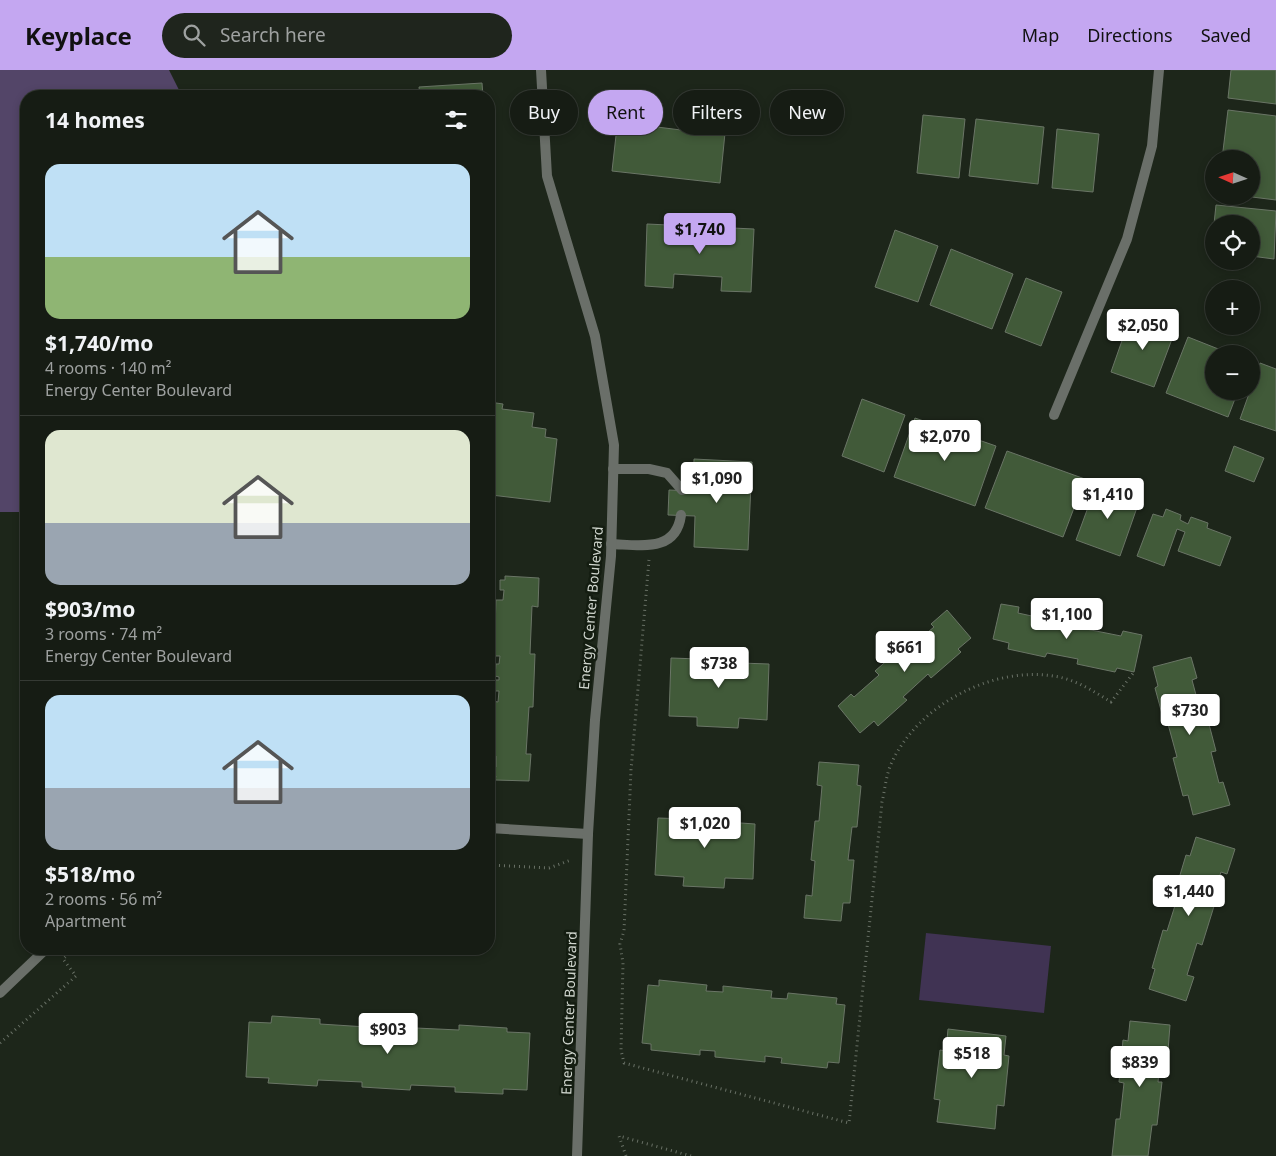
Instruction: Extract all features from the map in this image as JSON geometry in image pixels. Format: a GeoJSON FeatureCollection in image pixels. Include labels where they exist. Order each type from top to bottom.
{"type":"FeatureCollection","features":[{"type":"Feature","properties":{"kind":"street","name":"Energy Center Boulevard"},"geometry":{"type":"LineString","coordinates":[[541,70],[547,176],[595,336],[614,446],[611,544],[595,720],[588,834],[577,1156]]}},
{"type":"Feature","properties":{"kind":"street"},"geometry":{"type":"LineString","coordinates":[[1054,415],[1127,239],[1152,146],[1160,70]]}},
{"type":"Feature","properties":{"kind":"street"},"geometry":{"type":"LineString","coordinates":[[613,469],[649,469],[668,472],[682,490]]}},
{"type":"Feature","properties":{"kind":"street"},"geometry":{"type":"LineString","coordinates":[[611,544],[651,545],[670,540],[679,527],[681,515]]}},
{"type":"Feature","properties":{"kind":"street"},"geometry":{"type":"LineString","coordinates":[[495,828],[588,834]]}},
{"type":"Feature","properties":{"kind":"street"},"geometry":{"type":"LineString","coordinates":[[0,992],[40,955]]}},
{"type":"Feature","properties":{"kind":"path"},"geometry":{"type":"LineString","coordinates":[[651,545],[643,613],[632,751],[624,931],[620,944],[623,963],[621,1050],[624,1063],[849,1124],[882,802],[890,765],[907,739],[926,718],[952,698],[974,687],[1003,677],[1026,674],[1060,678],[1089,688],[1111,702],[1134,672]]}},
{"type":"Feature","properties":{"kind":"path"},"geometry":{"type":"LineString","coordinates":[[495,865],[549,868],[588,854]]}},
{"type":"Feature","properties":{"kind":"path"},"geometry":{"type":"LineString","coordinates":[[0,1043],[76,976],[63,959],[67,955]]}},
{"type":"Feature","properties":{"kind":"path"},"geometry":{"type":"LineString","coordinates":[[626,1156],[619,1136],[691,1156]]}},
{"type":"Feature","properties":{"kind":"shaded area"},"geometry":{"type":"Polygon","coordinates":[[[0,70],[169,70],[179,90],[20,90],[20,512],[0,512],[0,70]]]}},
{"type":"Feature","properties":{"kind":"shaded area"},"geometry":{"type":"Polygon","coordinates":[[[926,933],[1051,946],[1044,1013],[919,1000],[926,933]]]}},
{"type":"Feature","properties":{"kind":"building"},"geometry":{"type":"Polygon","coordinates":[[[1231,70],[1276,70],[1276,104],[1228,98],[1231,70]]]}},
{"type":"Feature","properties":{"kind":"building"},"geometry":{"type":"Polygon","coordinates":[[[482,83],[483,90],[419,90],[419,87],[482,83]]]}},
{"type":"Feature","properties":{"kind":"building"},"geometry":{"type":"Polygon","coordinates":[[[1228,110],[1276,116],[1276,200],[1260,198],[1260,150],[1223,150],[1228,110]]]}},
{"type":"Feature","properties":{"kind":"building"},"geometry":{"type":"Polygon","coordinates":[[[923,115],[965,119],[959,178],[917,173],[923,115]]]}},
{"type":"Feature","properties":{"kind":"building"},"geometry":{"type":"Polygon","coordinates":[[[976,119],[1044,127],[1038,184],[969,176],[976,119]]]}},
{"type":"Feature","properties":{"kind":"building"},"geometry":{"type":"Polygon","coordinates":[[[663,128],[673,129],[673,135],[725,135],[720,183],[612,171],[616,135],[663,135],[663,128]]]}},
{"type":"Feature","properties":{"kind":"building"},"geometry":{"type":"Polygon","coordinates":[[[1057,129],[1099,134],[1093,192],[1052,188],[1057,129]]]}},
{"type":"Feature","properties":{"kind":"building"},"geometry":{"type":"Polygon","coordinates":[[[1216,205],[1276,211],[1274,259],[1260,257],[1260,215],[1215,215],[1216,205]]]}},
{"type":"Feature","properties":{"kind":"building"},"geometry":{"type":"Polygon","coordinates":[[[647,224],[754,229],[751,292],[721,291],[722,277],[674,274],[673,288],[645,286],[647,224]]]}},
{"type":"Feature","properties":{"kind":"building"},"geometry":{"type":"Polygon","coordinates":[[[895,230],[938,246],[918,302],[875,287],[895,230]]]}},
{"type":"Feature","properties":{"kind":"building"},"geometry":{"type":"Polygon","coordinates":[[[951,249],[1013,274],[992,329],[930,305],[951,249]]]}},
{"type":"Feature","properties":{"kind":"building"},"geometry":{"type":"Polygon","coordinates":[[[1026,278],[1062,292],[1041,346],[1005,332],[1026,278]]]}},
{"type":"Feature","properties":{"kind":"building"},"geometry":{"type":"Polygon","coordinates":[[[1131,315],[1175,331],[1154,387],[1111,372],[1131,315]]]}},
{"type":"Feature","properties":{"kind":"building"},"geometry":{"type":"Polygon","coordinates":[[[1188,337],[1208,345],[1205,345],[1205,400],[1235,400],[1228,417],[1166,393],[1188,337]]]}},
{"type":"Feature","properties":{"kind":"building"},"geometry":{"type":"Polygon","coordinates":[[[1260,363],[1276,369],[1276,431],[1240,419],[1247,400],[1260,400],[1260,363]]]}},
{"type":"Feature","properties":{"kind":"building"},"geometry":{"type":"Polygon","coordinates":[[[862,399],[905,415],[884,472],[842,456],[862,399]]]}},
{"type":"Feature","properties":{"kind":"building"},"geometry":{"type":"Polygon","coordinates":[[[495,403],[503,404],[502,409],[534,413],[532,427],[546,429],[545,437],[557,439],[550,502],[495,495],[495,403]]]}},
{"type":"Feature","properties":{"kind":"building"},"geometry":{"type":"Polygon","coordinates":[[[915,418],[996,446],[975,506],[894,477],[915,418]]]}},
{"type":"Feature","properties":{"kind":"building"},"geometry":{"type":"Polygon","coordinates":[[[1234,446],[1264,458],[1254,482],[1225,471],[1234,446]]]}},
{"type":"Feature","properties":{"kind":"building"},"geometry":{"type":"Polygon","coordinates":[[[1007,451],[1085,479],[1063,537],[985,508],[1007,451]]]}},
{"type":"Feature","properties":{"kind":"building"},"geometry":{"type":"Polygon","coordinates":[[[694,459],[752,462],[748,550],[694,547],[695,516],[668,515],[669,490],[693,491],[694,459]]]}},
{"type":"Feature","properties":{"kind":"building"},"geometry":{"type":"Polygon","coordinates":[[[1097,483],[1140,499],[1120,556],[1076,540],[1097,483]]]}},
{"type":"Feature","properties":{"kind":"building"},"geometry":{"type":"Polygon","coordinates":[[[1166,509],[1181,515],[1180,520],[1188,524],[1191,517],[1208,523],[1207,528],[1231,537],[1220,566],[1178,551],[1185,532],[1177,529],[1164,566],[1137,556],[1153,514],[1163,517],[1166,509]]]}},
{"type":"Feature","properties":{"kind":"building"},"geometry":{"type":"Polygon","coordinates":[[[505,576],[539,578],[538,607],[532,606],[530,654],[535,654],[533,707],[529,707],[526,754],[531,754],[529,781],[495,780],[495,702],[498,702],[499,691],[495,691],[495,680],[499,680],[499,677],[495,676],[496,664],[499,664],[500,656],[495,656],[496,600],[503,600],[504,590],[500,590],[500,580],[505,580],[505,576]]]}},
{"type":"Feature","properties":{"kind":"building"},"geometry":{"type":"Polygon","coordinates":[[[1001,604],[1019,607],[1018,613],[1050,620],[1051,616],[1087,623],[1086,629],[1121,636],[1123,631],[1142,635],[1134,672],[1117,668],[1115,672],[1077,664],[1078,659],[1047,653],[1045,657],[1008,649],[1009,643],[993,639],[1001,604]]]}},
{"type":"Feature","properties":{"kind":"building"},"geometry":{"type":"Polygon","coordinates":[[[947,610],[971,638],[958,649],[961,652],[931,678],[928,674],[903,697],[907,700],[878,726],[874,721],[860,733],[838,706],[851,694],[854,697],[879,675],[875,671],[907,643],[910,647],[934,627],[931,624],[947,610]]]}},
{"type":"Feature","properties":{"kind":"building"},"geometry":{"type":"Polygon","coordinates":[[[701,651],[741,653],[740,663],[769,664],[767,720],[739,718],[738,728],[697,726],[697,717],[669,716],[671,658],[700,659],[701,651]]]}},
{"type":"Feature","properties":{"kind":"building"},"geometry":{"type":"Polygon","coordinates":[[[1191,657],[1197,678],[1192,680],[1200,710],[1205,709],[1216,751],[1211,752],[1219,783],[1223,782],[1230,805],[1193,815],[1188,795],[1183,796],[1173,758],[1177,757],[1168,724],[1165,725],[1155,688],[1158,686],[1153,667],[1191,657]]]}},
{"type":"Feature","properties":{"kind":"building"},"geometry":{"type":"Polygon","coordinates":[[[819,762],[859,765],[857,785],[861,786],[857,827],[852,827],[848,860],[854,860],[850,903],[843,903],[841,921],[804,918],[806,895],[812,896],[815,861],[811,860],[815,821],[819,821],[822,786],[817,785],[819,762]]]}},
{"type":"Feature","properties":{"kind":"building"},"geometry":{"type":"Polygon","coordinates":[[[687,811],[727,813],[727,822],[755,824],[753,879],[725,878],[724,888],[683,886],[684,877],[655,875],[658,818],[687,819],[687,811]]]}},
{"type":"Feature","properties":{"kind":"building"},"geometry":{"type":"Polygon","coordinates":[[[1196,837],[1235,849],[1227,874],[1221,872],[1211,902],[1215,903],[1202,945],[1197,943],[1187,975],[1194,977],[1186,1001],[1149,989],[1155,969],[1152,968],[1163,930],[1167,931],[1178,896],[1174,895],[1186,855],[1190,856],[1196,837]]]}},
{"type":"Feature","properties":{"kind":"building"},"geometry":{"type":"Polygon","coordinates":[[[659,980],[707,985],[706,991],[723,992],[723,986],[772,991],[771,998],[787,999],[788,993],[837,998],[836,1004],[845,1005],[839,1063],[828,1062],[827,1068],[781,1063],[782,1058],[765,1056],[765,1062],[715,1057],[715,1051],[700,1050],[700,1055],[651,1050],[651,1044],[642,1043],[648,985],[659,986],[659,980]]]}},
{"type":"Feature","properties":{"kind":"building"},"geometry":{"type":"Polygon","coordinates":[[[272,1016],[320,1019],[320,1024],[367,1027],[367,1021],[416,1024],[416,1028],[459,1030],[459,1025],[507,1028],[507,1032],[530,1033],[527,1090],[503,1089],[503,1094],[455,1092],[455,1087],[411,1085],[410,1090],[362,1087],[362,1082],[318,1080],[317,1086],[268,1083],[269,1078],[246,1077],[249,1022],[271,1023],[272,1016]]]}},
{"type":"Feature","properties":{"kind":"building"},"geometry":{"type":"Polygon","coordinates":[[[1130,1021],[1170,1025],[1168,1051],[1161,1050],[1158,1082],[1162,1082],[1157,1125],[1152,1125],[1148,1156],[1112,1156],[1116,1119],[1120,1119],[1124,1083],[1119,1082],[1123,1040],[1128,1041],[1130,1021]]]}},
{"type":"Feature","properties":{"kind":"building"},"geometry":{"type":"Polygon","coordinates":[[[948,1029],[1006,1036],[1004,1055],[1009,1056],[1004,1106],[997,1105],[995,1129],[937,1122],[940,1100],[934,1099],[940,1050],[946,1051],[948,1029]]]}}]}
